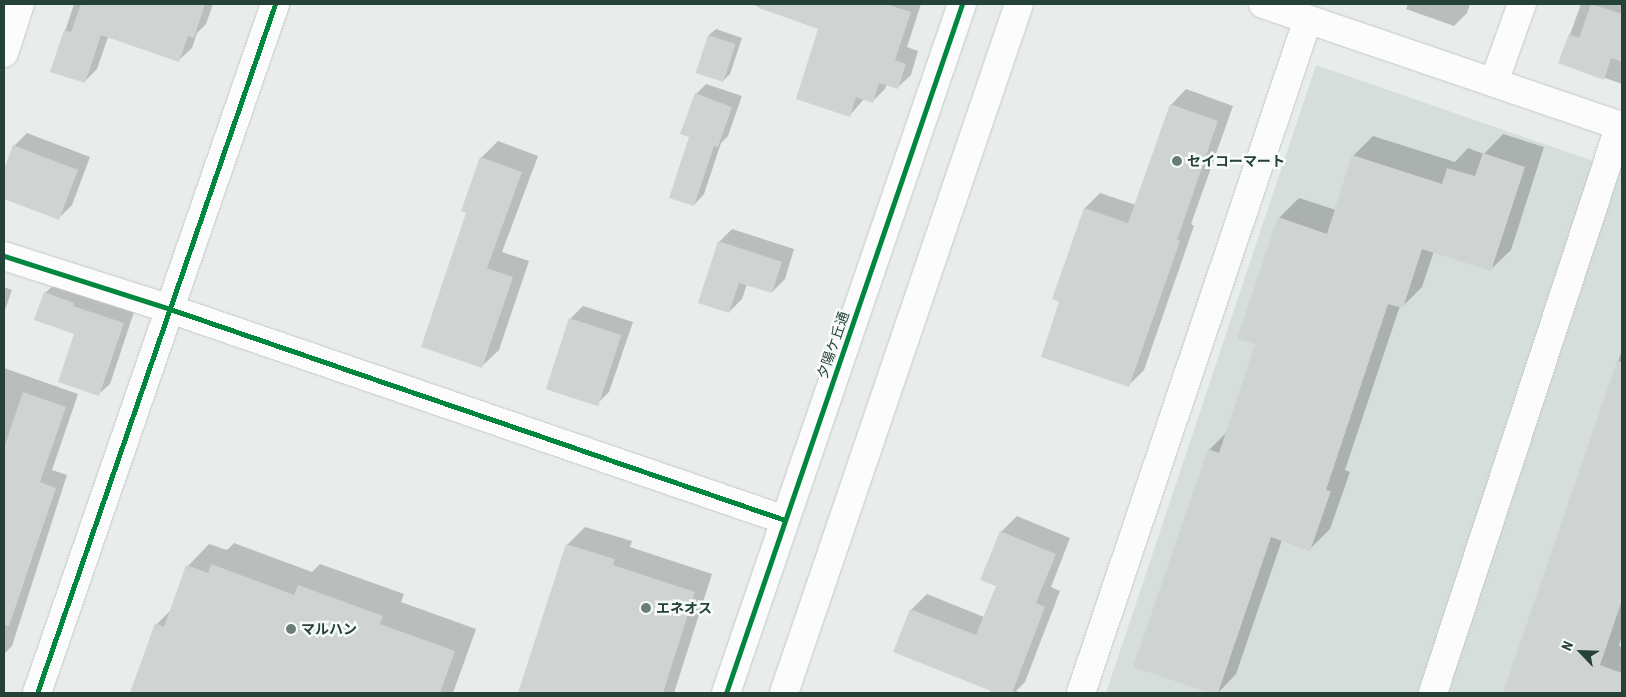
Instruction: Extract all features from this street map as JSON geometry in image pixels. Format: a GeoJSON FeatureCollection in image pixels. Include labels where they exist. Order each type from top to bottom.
{"type":"FeatureCollection","features":[{"type":"Feature","properties":{"kind":"street"},"geometry":{"type":"LineString","coordinates":[[4,53],[20,4]]}},
{"type":"Feature","properties":{"kind":"street"},"geometry":{"type":"LineString","coordinates":[[37,693],[275,4]]}},
{"type":"Feature","properties":{"kind":"street","name":"夕陽ケ丘通"},"geometry":{"type":"LineString","coordinates":[[726,693],[962,4]]}},
{"type":"Feature","properties":{"kind":"street"},"geometry":{"type":"LineString","coordinates":[[784,693],[1019,4]]}},
{"type":"Feature","properties":{"kind":"street"},"geometry":{"type":"LineString","coordinates":[[1263,4],[1621,126],[1432,693]]}},
{"type":"Feature","properties":{"kind":"street"},"geometry":{"type":"LineString","coordinates":[[1494,82],[1522,4]]}},
{"type":"Feature","properties":{"kind":"street"},"geometry":{"type":"LineString","coordinates":[[1081,693],[1308,19]]}},
{"type":"Feature","properties":{"kind":"street"},"geometry":{"type":"LineString","coordinates":[[4,256],[170,309],[785,520]]}},
{"type":"Feature","properties":{"kind":"shaded area"},"geometry":{"type":"Polygon","coordinates":[[[1316,65],[1622,171],[1622,693],[1106,693],[1316,65]]]}},
{"type":"Feature","properties":{"kind":"building"},"geometry":{"type":"Polygon","coordinates":[[[81,4],[205,4],[194,38],[188,36],[179,62],[101,35],[85,83],[50,72],[64,30],[71,32],[81,4]]]}},
{"type":"Feature","properties":{"kind":"building"},"geometry":{"type":"Polygon","coordinates":[[[760,4],[885,4],[911,12],[895,60],[906,64],[898,89],[879,83],[873,103],[856,97],[850,117],[796,99],[818,29],[759,8],[760,4]]]}},
{"type":"Feature","properties":{"kind":"building"},"geometry":{"type":"Polygon","coordinates":[[[1591,4],[1622,14],[1622,62],[1611,58],[1604,80],[1558,63],[1569,34],[1579,38],[1591,4]]]}},
{"type":"Feature","properties":{"kind":"building"},"geometry":{"type":"Polygon","coordinates":[[[708,35],[736,44],[723,82],[696,73],[708,35]]]}},
{"type":"Feature","properties":{"kind":"building"},"geometry":{"type":"Polygon","coordinates":[[[695,93],[732,107],[718,147],[714,146],[694,206],[669,198],[689,137],[680,134],[695,93]]]}},
{"type":"Feature","properties":{"kind":"building"},"geometry":{"type":"Polygon","coordinates":[[[1170,104],[1218,121],[1177,240],[1180,241],[1129,387],[1041,357],[1059,302],[1052,299],[1084,208],[1128,223],[1170,104]]]}},
{"type":"Feature","properties":{"kind":"building"},"geometry":{"type":"Polygon","coordinates":[[[13,145],[78,170],[59,220],[4,199],[4,169],[13,145]]]}},
{"type":"Feature","properties":{"kind":"building"},"geometry":{"type":"Polygon","coordinates":[[[1483,153],[1525,167],[1491,271],[1422,249],[1403,308],[1388,304],[1326,490],[1331,491],[1310,551],[1271,537],[1218,693],[1210,693],[1133,667],[1208,449],[1219,453],[1255,344],[1237,339],[1278,217],[1327,234],[1352,155],[1442,184],[1447,168],[1475,176],[1483,153]]]}},
{"type":"Feature","properties":{"kind":"building"},"geometry":{"type":"Polygon","coordinates":[[[480,157],[522,172],[487,268],[513,277],[482,368],[421,347],[466,213],[461,211],[480,157]]]}},
{"type":"Feature","properties":{"kind":"building"},"geometry":{"type":"Polygon","coordinates":[[[718,241],[782,262],[772,293],[739,283],[729,313],[698,303],[718,241]]]}},
{"type":"Feature","properties":{"kind":"building"},"geometry":{"type":"Polygon","coordinates":[[[44,292],[74,303],[73,306],[124,323],[99,396],[58,382],[74,334],[34,320],[44,292]]]}},
{"type":"Feature","properties":{"kind":"building"},"geometry":{"type":"Polygon","coordinates":[[[569,318],[621,335],[598,406],[546,389],[569,318]]]}},
{"type":"Feature","properties":{"kind":"building"},"geometry":{"type":"Polygon","coordinates":[[[1617,361],[1622,362],[1622,600],[1600,665],[1622,673],[1622,693],[1503,693],[1617,361]]]}},
{"type":"Feature","properties":{"kind":"building"},"geometry":{"type":"Polygon","coordinates":[[[23,392],[66,407],[40,482],[56,488],[9,626],[4,625],[4,448],[23,392]]]}},
{"type":"Feature","properties":{"kind":"building"},"geometry":{"type":"Polygon","coordinates":[[[1000,531],[1056,554],[1036,603],[1045,607],[1012,693],[996,693],[893,652],[910,609],[976,635],[996,586],[980,580],[1000,531]]]}},
{"type":"Feature","properties":{"kind":"building"},"geometry":{"type":"Polygon","coordinates":[[[566,544],[615,559],[613,565],[695,592],[663,693],[518,693],[566,544]]]}},
{"type":"Feature","properties":{"kind":"building","name":"マルハン"},"geometry":{"type":"Polygon","coordinates":[[[211,564],[294,595],[298,585],[383,616],[380,624],[455,651],[440,693],[130,693],[155,623],[164,627],[186,565],[208,573],[211,564]]]}},
{"type":"Feature","properties":{"kind":"cycle path"},"geometry":{"type":"LineString","coordinates":[[37,693],[275,4]]}},
{"type":"Feature","properties":{"kind":"cycle path"},"geometry":{"type":"LineString","coordinates":[[726,693],[962,4]]}},
{"type":"Feature","properties":{"kind":"cycle path"},"geometry":{"type":"LineString","coordinates":[[4,256],[170,309],[785,520]]}},
{"type":"Feature","properties":{"kind":"place","name":"セイコーマート"},"geometry":{"type":"Point","coordinates":[1177,161]}},
{"type":"Feature","properties":{"kind":"place","name":"エネオス"},"geometry":{"type":"Point","coordinates":[646,608]}},
{"type":"Feature","properties":{"kind":"place","name":"マルハン"},"geometry":{"type":"Point","coordinates":[291,629]}}]}
